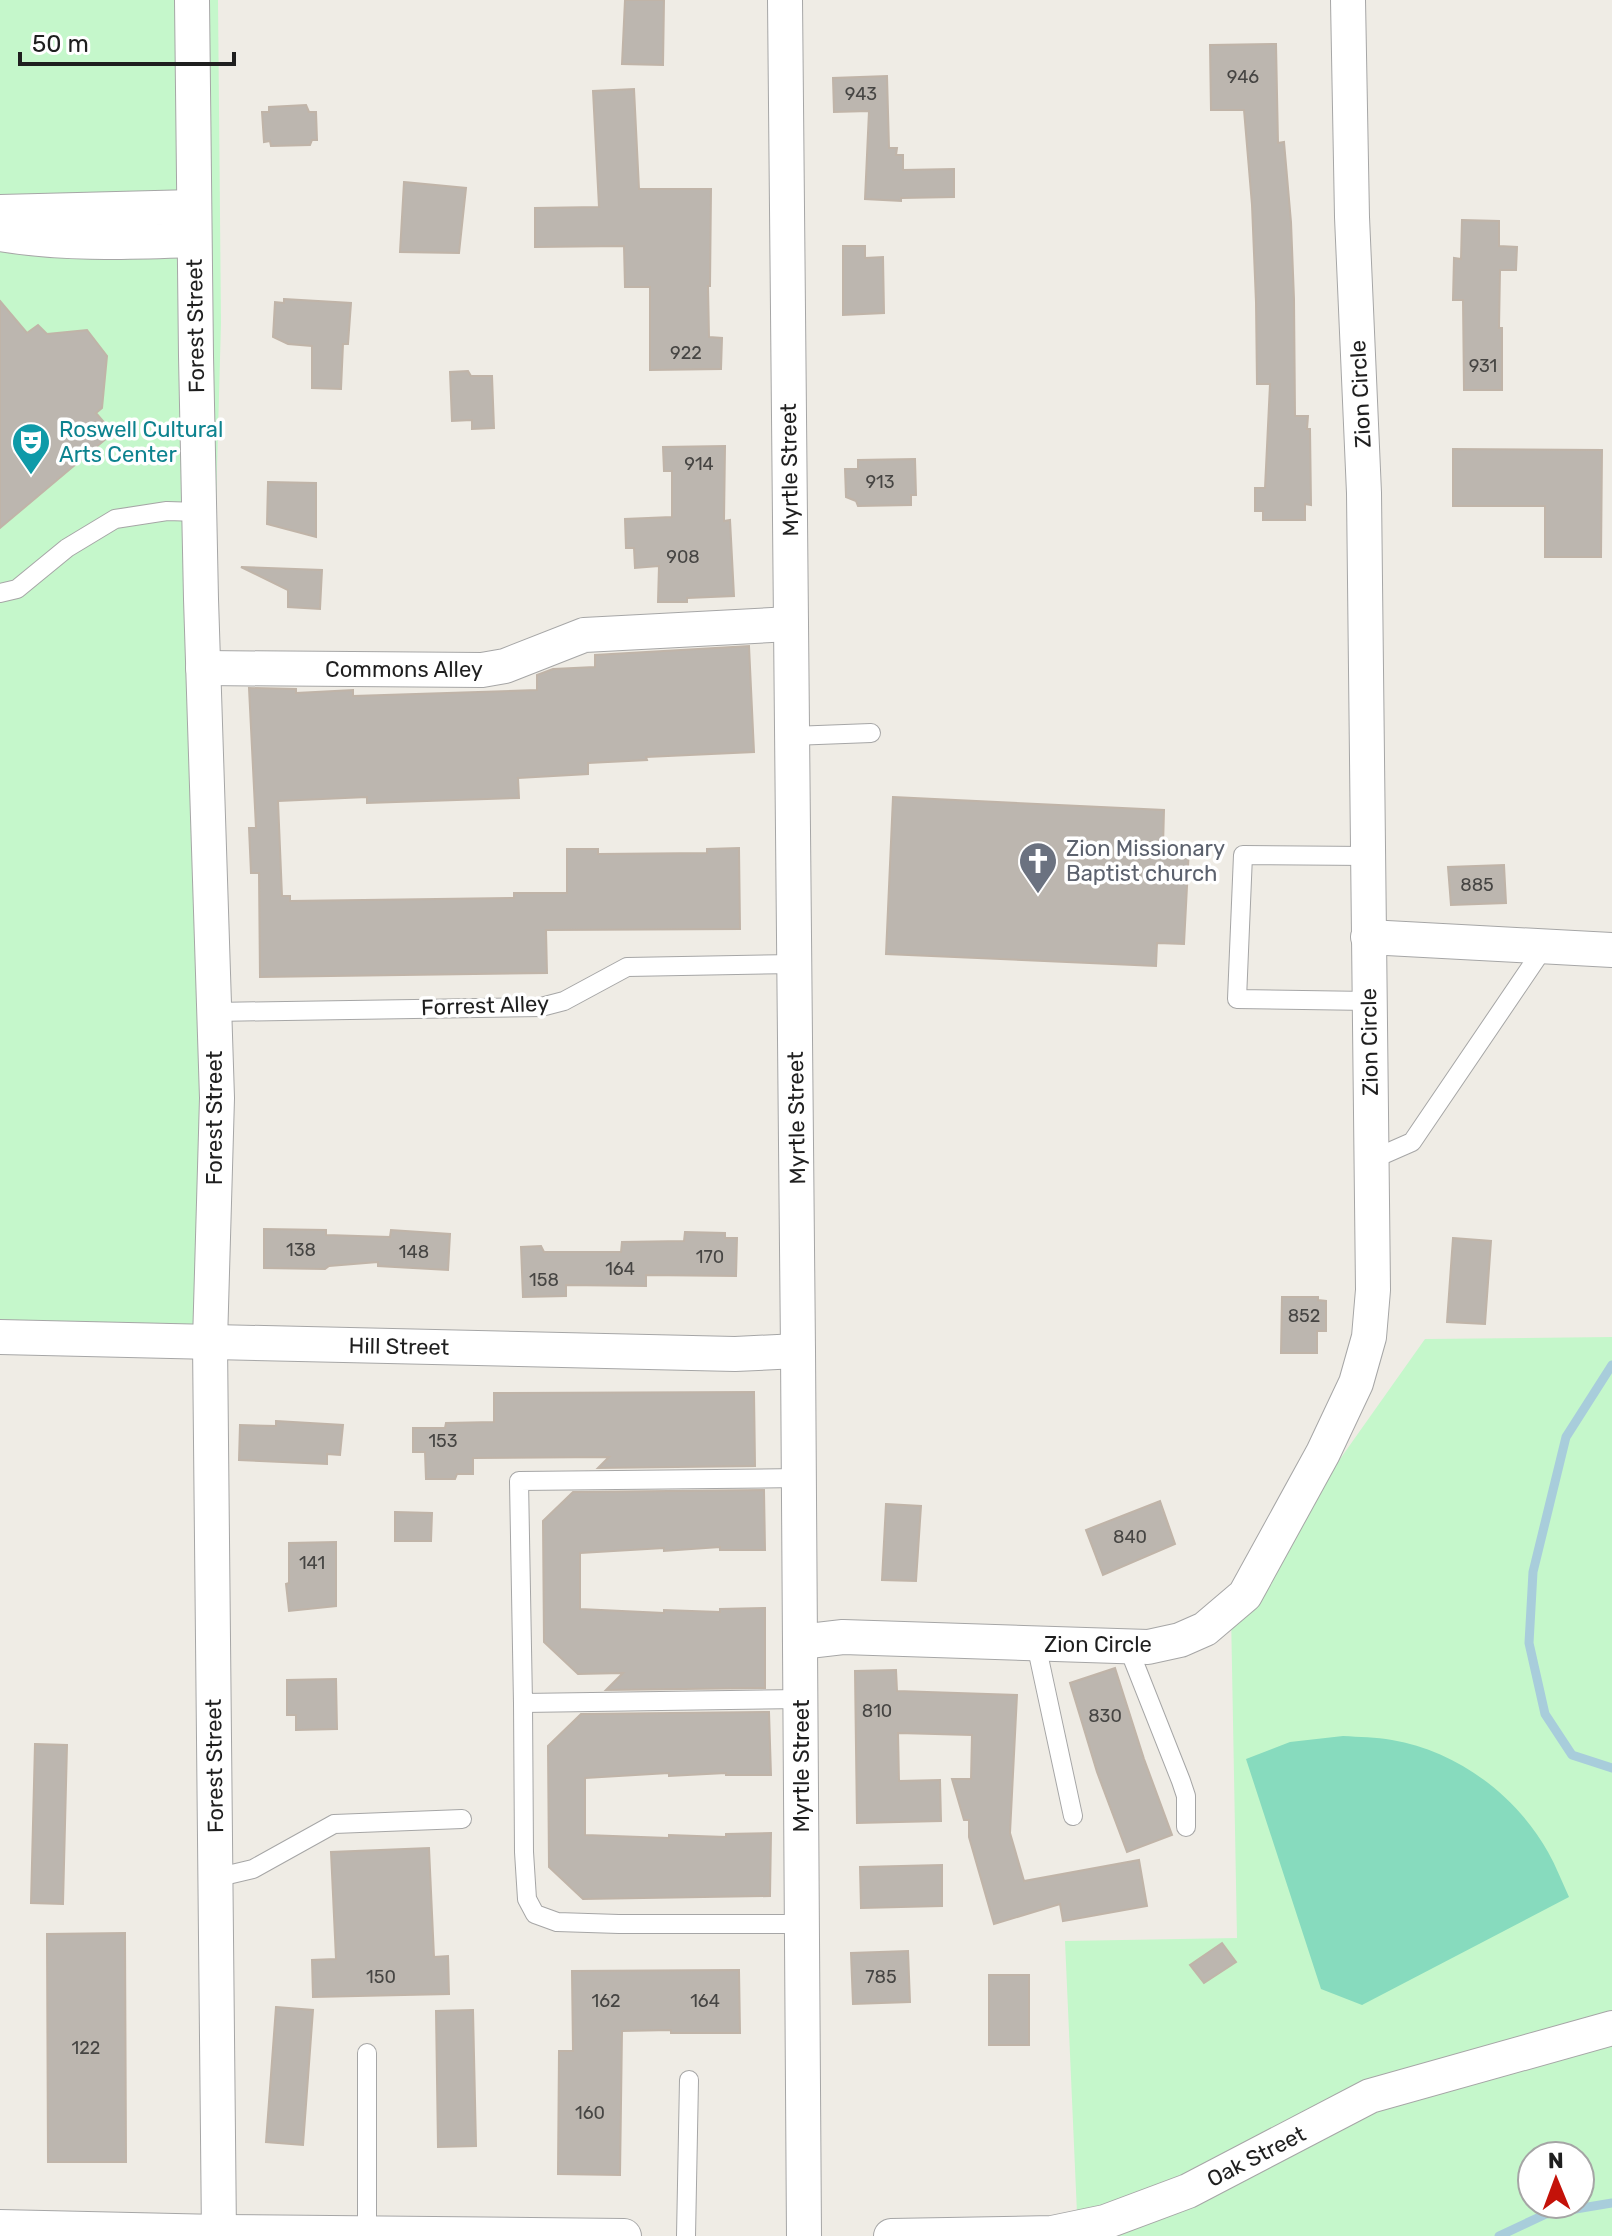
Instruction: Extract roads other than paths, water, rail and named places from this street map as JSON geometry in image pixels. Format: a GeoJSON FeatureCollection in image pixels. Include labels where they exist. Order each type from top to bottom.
{"type":"FeatureCollection","features":[{"type":"Feature","properties":{"kind":"street","name":"Forest Street"},"geometry":{"type":"LineString","coordinates":[[192,0],[199,512],[217,1098],[210,1342],[219,2234]]}},
{"type":"Feature","properties":{"kind":"street","name":"Myrtle Street"},"geometry":{"type":"LineString","coordinates":[[785,0],[800,1478],[804,2236]]}},
{"type":"Feature","properties":{"kind":"street","name":"Zion Circle"},"geometry":{"type":"LineString","coordinates":[[800,1642],[843,1637],[1148,1647],[1180,1640],[1205,1629],[1245,1595],[1323,1453],[1356,1383],[1369,1337],[1373,1290],[1364,493],[1352,217],[1348,0]]}},
{"type":"Feature","properties":{"kind":"street"},"geometry":{"type":"LineString","coordinates":[[0,212],[194,224]]}},
{"type":"Feature","properties":{"kind":"street"},"geometry":{"type":"LineString","coordinates":[[0,234],[70,243],[194,224]]}},
{"type":"Feature","properties":{"kind":"street","name":"Commons Alley"},"geometry":{"type":"LineString","coordinates":[[203,668],[482,670],[505,666],[584,635],[791,624]]}},
{"type":"Feature","properties":{"kind":"street"},"geometry":{"type":"LineString","coordinates":[[1368,937],[1612,950]]}},
{"type":"Feature","properties":{"kind":"street","name":"Hill Street"},"geometry":{"type":"LineString","coordinates":[[0,1337],[735,1354],[798,1351]]}},
{"type":"Feature","properties":{"kind":"street","name":"Oak Street"},"geometry":{"type":"LineString","coordinates":[[891,2236],[1052,2233],[1105,2222],[1188,2191],[1370,2096],[1612,2028]]}},
{"type":"Feature","properties":{"kind":"street"},"geometry":{"type":"LineString","coordinates":[[0,2227],[219,2234],[624,2236]]}},
{"type":"Feature","properties":{"kind":"lane"},"geometry":{"type":"LineString","coordinates":[[0,593],[17,589],[67,548],[115,519],[167,511],[199,512]]}},
{"type":"Feature","properties":{"kind":"lane"},"geometry":{"type":"LineString","coordinates":[[792,736],[871,733]]}},
{"type":"Feature","properties":{"kind":"lane"},"geometry":{"type":"LineString","coordinates":[[1367,856],[1243,855],[1237,999],[1369,1001]]}},
{"type":"Feature","properties":{"kind":"lane"},"geometry":{"type":"LineString","coordinates":[[1371,1160],[1412,1142],[1545,946]]}},
{"type":"Feature","properties":{"kind":"lane","name":"Forrest Alley"},"geometry":{"type":"LineString","coordinates":[[214,1012],[541,1007],[564,1001],[627,967],[795,964]]}},
{"type":"Feature","properties":{"kind":"lane"},"geometry":{"type":"LineString","coordinates":[[800,1478],[519,1481],[524,1852],[527,1899],[535,1914],[557,1922],[802,1924]]}},
{"type":"Feature","properties":{"kind":"lane"},"geometry":{"type":"LineString","coordinates":[[1036,1644],[1073,1816]]}},
{"type":"Feature","properties":{"kind":"lane"},"geometry":{"type":"LineString","coordinates":[[1128,1647],[1186,1796],[1186,1827]]}},
{"type":"Feature","properties":{"kind":"lane"},"geometry":{"type":"LineString","coordinates":[[523,1703],[801,1699]]}},
{"type":"Feature","properties":{"kind":"lane"},"geometry":{"type":"LineString","coordinates":[[215,1878],[253,1869],[334,1824],[462,1819]]}},
{"type":"Feature","properties":{"kind":"lane"},"geometry":{"type":"LineString","coordinates":[[367,2053],[367,2234]]}},
{"type":"Feature","properties":{"kind":"lane"},"geometry":{"type":"LineString","coordinates":[[686,2236],[689,2080]]}},
{"type":"Feature","properties":{"kind":"waterway"},"geometry":{"type":"LineString","coordinates":[[1612,1365],[1566,1437],[1533,1572],[1529,1643],[1545,1714],[1572,1755],[1612,1768]]}},
{"type":"Feature","properties":{"kind":"waterway"},"geometry":{"type":"LineString","coordinates":[[1499,2236],[1546,2214],[1612,2203]]}},
{"type":"Feature","properties":{"kind":"place","name":"Roswell Cultural Arts Center"},"geometry":{"type":"Point","coordinates":[31,476]}},
{"type":"Feature","properties":{"kind":"place","name":"Zion Missionary Baptist church"},"geometry":{"type":"Point","coordinates":[1038,895]}}]}
